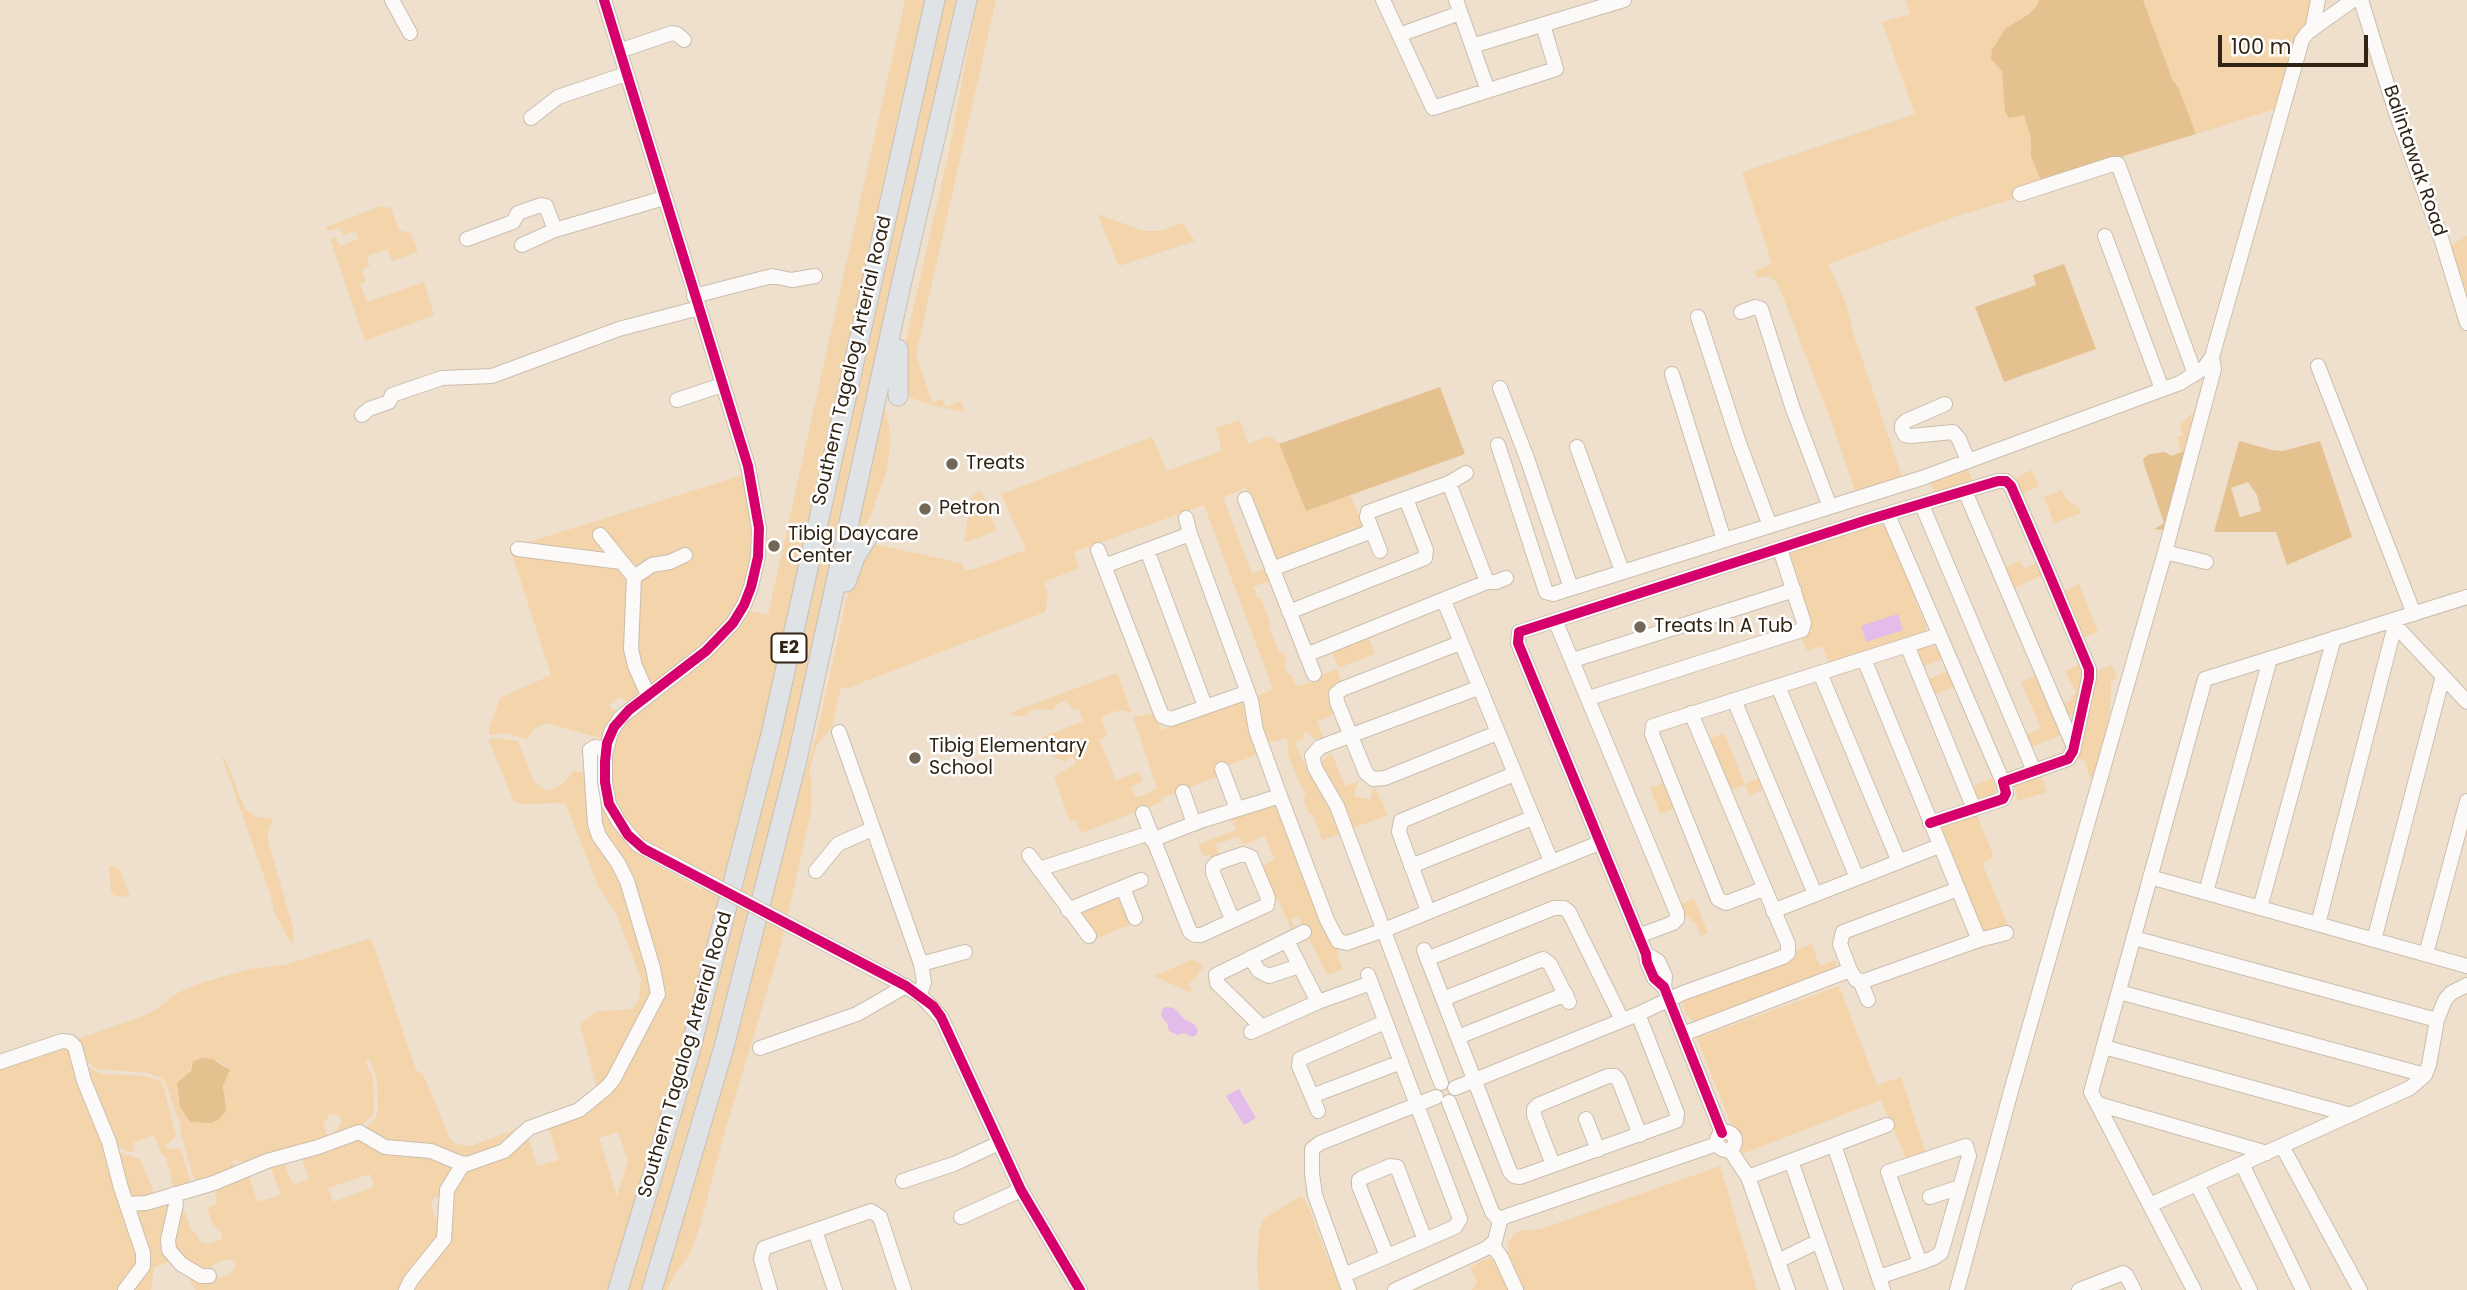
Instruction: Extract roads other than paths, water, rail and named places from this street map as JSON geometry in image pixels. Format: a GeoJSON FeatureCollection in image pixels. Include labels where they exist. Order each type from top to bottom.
{"type":"FeatureCollection","features":[{"type":"Feature","properties":{"kind":"highway","name":"Southern Tagalog Arterial Road"},"geometry":{"type":"LineString","coordinates":[[618,1290],[690,1051],[771,734],[934,0]]}},
{"type":"Feature","properties":{"kind":"highway","name":"Southern Tagalog Arterial Road"},"geometry":{"type":"LineString","coordinates":[[652,1290],[720,1059],[810,706],[901,285],[967,0]]}},
{"type":"Feature","properties":{"kind":"highway"},"geometry":{"type":"LineString","coordinates":[[898,396],[896,372],[901,324],[939,161],[958,41]]}},
{"type":"Feature","properties":{"kind":"highway"},"geometry":{"type":"LineString","coordinates":[[783,816],[807,749],[848,576],[855,557],[867,538]]}},
{"type":"Feature","properties":{"kind":"street"},"geometry":{"type":"LineString","coordinates":[[392,0],[410,33]]}},
{"type":"Feature","properties":{"kind":"street"},"geometry":{"type":"LineString","coordinates":[[604,0],[755,493],[759,528],[755,572],[744,605],[726,632],[706,652],[621,717],[611,732],[605,752],[605,782],[609,804],[619,822],[638,845],[920,995],[941,1017],[1021,1190],[1078,1290]]}},
{"type":"Feature","properties":{"kind":"street"},"geometry":{"type":"LineString","coordinates":[[1383,0],[1433,108],[1556,69],[1543,25]]}},
{"type":"Feature","properties":{"kind":"street"},"geometry":{"type":"LineString","coordinates":[[1472,46],[1624,0]]}},
{"type":"Feature","properties":{"kind":"street"},"geometry":{"type":"LineString","coordinates":[[2312,30],[2318,0]]}},
{"type":"Feature","properties":{"kind":"street"},"geometry":{"type":"LineString","coordinates":[[1498,445],[1546,592],[1553,594],[1968,461],[2162,389],[2195,374],[2207,366],[2212,357],[2302,40],[2353,0]]}},
{"type":"Feature","properties":{"kind":"street","name":"Balintawak Road"},"geometry":{"type":"LineString","coordinates":[[2361,0],[2467,323]]}},
{"type":"Feature","properties":{"kind":"street"},"geometry":{"type":"LineString","coordinates":[[1399,35],[1458,7],[1488,91]]}},
{"type":"Feature","properties":{"kind":"street"},"geometry":{"type":"LineString","coordinates":[[619,51],[672,33],[684,40]]}},
{"type":"Feature","properties":{"kind":"street"},"geometry":{"type":"LineString","coordinates":[[531,118],[558,97],[626,74]]}},
{"type":"Feature","properties":{"kind":"street"},"geometry":{"type":"LineString","coordinates":[[2020,194],[2118,164],[2195,374]]}},
{"type":"Feature","properties":{"kind":"street"},"geometry":{"type":"LineString","coordinates":[[522,245],[555,230],[664,198]]}},
{"type":"Feature","properties":{"kind":"street"},"geometry":{"type":"LineString","coordinates":[[467,239],[513,222],[518,214],[542,205],[546,206],[555,230]]}},
{"type":"Feature","properties":{"kind":"street"},"geometry":{"type":"LineString","coordinates":[[2105,236],[2162,389]]}},
{"type":"Feature","properties":{"kind":"street"},"geometry":{"type":"LineString","coordinates":[[362,415],[369,409],[389,401],[392,394],[442,378],[492,376],[772,276],[784,280],[816,276]]}},
{"type":"Feature","properties":{"kind":"street"},"geometry":{"type":"LineString","coordinates":[[1741,313],[1755,307],[1761,310],[1793,409],[1830,507]]}},
{"type":"Feature","properties":{"kind":"street"},"geometry":{"type":"LineString","coordinates":[[1698,317],[1739,443],[1770,526]]}},
{"type":"Feature","properties":{"kind":"street"},"geometry":{"type":"LineString","coordinates":[[1958,1290],[2011,1091],[2165,552],[2214,369],[2212,357]]}},
{"type":"Feature","properties":{"kind":"street"},"geometry":{"type":"LineString","coordinates":[[2318,366],[2414,614]]}},
{"type":"Feature","properties":{"kind":"street"},"geometry":{"type":"LineString","coordinates":[[1672,374],[1724,540]]}},
{"type":"Feature","properties":{"kind":"street"},"geometry":{"type":"LineString","coordinates":[[677,400],[722,385]]}},
{"type":"Feature","properties":{"kind":"street"},"geometry":{"type":"LineString","coordinates":[[1500,388],[1571,588]]}},
{"type":"Feature","properties":{"kind":"street"},"geometry":{"type":"LineString","coordinates":[[1945,404],[1906,422],[1902,429],[1905,435],[1911,436],[1953,432],[1959,439],[1968,461]]}},
{"type":"Feature","properties":{"kind":"street"},"geometry":{"type":"LineString","coordinates":[[1577,447],[1622,571]]}},
{"type":"Feature","properties":{"kind":"street"},"geometry":{"type":"LineString","coordinates":[[1380,551],[1367,517],[1368,512],[1449,483],[1466,473]]}},
{"type":"Feature","properties":{"kind":"street"},"geometry":{"type":"LineString","coordinates":[[1788,1290],[1748,1177],[1723,1142],[1667,994],[1665,976],[1658,961],[1646,954],[1638,936],[1517,635],[1555,620],[1965,491],[1998,481],[2009,483],[2089,669],[2074,747],[2067,760],[2003,782]]}},
{"type":"Feature","properties":{"kind":"street"},"geometry":{"type":"LineString","coordinates":[[1449,483],[1487,582]]}},
{"type":"Feature","properties":{"kind":"street"},"geometry":{"type":"LineString","coordinates":[[1965,491],[2074,747]]}},
{"type":"Feature","properties":{"kind":"street"},"geometry":{"type":"LineString","coordinates":[[1245,499],[1314,674]]}},
{"type":"Feature","properties":{"kind":"street"},"geometry":{"type":"LineString","coordinates":[[1289,612],[1425,558],[1426,550],[1406,499]]}},
{"type":"Feature","properties":{"kind":"street"},"geometry":{"type":"LineString","coordinates":[[1922,505],[2034,771]]}},
{"type":"Feature","properties":{"kind":"street"},"geometry":{"type":"LineString","coordinates":[[1888,515],[2006,791],[2004,798],[1930,823]]}},
{"type":"Feature","properties":{"kind":"street"},"geometry":{"type":"LineString","coordinates":[[1186,518],[1248,692],[1256,730],[1337,939],[1347,943],[1384,930],[1599,843]]}},
{"type":"Feature","properties":{"kind":"street"},"geometry":{"type":"LineString","coordinates":[[1272,569],[1372,531]]}},
{"type":"Feature","properties":{"kind":"street"},"geometry":{"type":"LineString","coordinates":[[1104,566],[1190,534]]}},
{"type":"Feature","properties":{"kind":"street"},"geometry":{"type":"LineString","coordinates":[[600,535],[634,577],[631,649],[635,666],[648,695]]}},
{"type":"Feature","properties":{"kind":"street"},"geometry":{"type":"LineString","coordinates":[[518,549],[621,562]]}},
{"type":"Feature","properties":{"kind":"street"},"geometry":{"type":"LineString","coordinates":[[1589,698],[1800,632],[1805,625],[1780,549]]}},
{"type":"Feature","properties":{"kind":"street"},"geometry":{"type":"LineString","coordinates":[[1098,550],[1162,716],[1171,719],[1248,692]]}},
{"type":"Feature","properties":{"kind":"street"},"geometry":{"type":"LineString","coordinates":[[1147,550],[1205,706]]}},
{"type":"Feature","properties":{"kind":"street"},"geometry":{"type":"LineString","coordinates":[[2165,552],[2206,562]]}},
{"type":"Feature","properties":{"kind":"street"},"geometry":{"type":"LineString","coordinates":[[634,577],[652,565],[670,562],[685,555]]}},
{"type":"Feature","properties":{"kind":"street"},"geometry":{"type":"LineString","coordinates":[[1306,655],[1487,582],[1506,578]]}},
{"type":"Feature","properties":{"kind":"street"},"geometry":{"type":"LineString","coordinates":[[1573,660],[1794,590]]}},
{"type":"Feature","properties":{"kind":"street"},"geometry":{"type":"LineString","coordinates":[[2194,1290],[2091,1092],[2205,679],[2334,638],[2395,623],[2467,597]]}},
{"type":"Feature","properties":{"kind":"street"},"geometry":{"type":"LineString","coordinates":[[1444,601],[1551,861]]}},
{"type":"Feature","properties":{"kind":"street"},"geometry":{"type":"LineString","coordinates":[[1555,620],[1677,916],[1673,923],[1638,936]]}},
{"type":"Feature","properties":{"kind":"street"},"geometry":{"type":"LineString","coordinates":[[2395,623],[2467,702]]}},
{"type":"Feature","properties":{"kind":"street"},"geometry":{"type":"LineString","coordinates":[[2318,924],[2395,623]]}},
{"type":"Feature","properties":{"kind":"street"},"geometry":{"type":"LineString","coordinates":[[1763,889],[1726,903],[1718,900],[1651,732],[1656,724],[1939,635]]}},
{"type":"Feature","properties":{"kind":"street"},"geometry":{"type":"LineString","coordinates":[[2260,908],[2334,638]]}},
{"type":"Feature","properties":{"kind":"street"},"geometry":{"type":"LineString","coordinates":[[1460,643],[1340,690],[1336,694],[1337,702],[1351,737],[1366,773],[1371,778],[1379,779],[1497,733]]}},
{"type":"Feature","properties":{"kind":"street"},"geometry":{"type":"LineString","coordinates":[[1907,645],[1974,809]]}},
{"type":"Feature","properties":{"kind":"street"},"geometry":{"type":"LineString","coordinates":[[1864,659],[1979,940]]}},
{"type":"Feature","properties":{"kind":"street"},"geometry":{"type":"LineString","coordinates":[[2206,892],[2270,659]]}},
{"type":"Feature","properties":{"kind":"street"},"geometry":{"type":"LineString","coordinates":[[1819,673],[1899,862]]}},
{"type":"Feature","properties":{"kind":"street"},"geometry":{"type":"LineString","coordinates":[[2374,940],[2443,676]]}},
{"type":"Feature","properties":{"kind":"street"},"geometry":{"type":"LineString","coordinates":[[1778,686],[1857,878]]}},
{"type":"Feature","properties":{"kind":"street"},"geometry":{"type":"LineString","coordinates":[[1478,688],[1318,749],[1312,759],[1337,806],[1492,1212],[1500,1221]]}},
{"type":"Feature","properties":{"kind":"street"},"geometry":{"type":"LineString","coordinates":[[1734,699],[1815,894]]}},
{"type":"Feature","properties":{"kind":"street"},"geometry":{"type":"LineString","coordinates":[[1349,1290],[1315,1195],[1312,1149],[1320,1143],[1638,1014],[1667,994],[1683,993],[1786,955],[1788,947],[1691,713]]}},
{"type":"Feature","properties":{"kind":"street"},"geometry":{"type":"LineString","coordinates":[[839,732],[921,964],[923,982],[920,995]]}},
{"type":"Feature","properties":{"kind":"street"},"geometry":{"type":"LineString","coordinates":[[128,1204],[140,1204],[214,1183],[267,1161],[359,1132],[385,1147],[431,1151],[463,1164],[500,1153],[533,1126],[586,1106],[613,1080],[657,998],[655,976],[627,881],[599,836],[594,819],[590,750],[595,747],[605,752]]}},
{"type":"Feature","properties":{"kind":"street"},"geometry":{"type":"LineString","coordinates":[[1222,769],[1237,808]]}},
{"type":"Feature","properties":{"kind":"street"},"geometry":{"type":"LineString","coordinates":[[1427,911],[1399,832],[1402,820],[1514,774]]}},
{"type":"Feature","properties":{"kind":"street"},"geometry":{"type":"LineString","coordinates":[[1183,792],[1194,824]]}},
{"type":"Feature","properties":{"kind":"street"},"geometry":{"type":"LineString","coordinates":[[1039,869],[1280,796]]}},
{"type":"Feature","properties":{"kind":"street"},"geometry":{"type":"LineString","coordinates":[[2426,954],[2467,801]]}},
{"type":"Feature","properties":{"kind":"street"},"geometry":{"type":"LineString","coordinates":[[1143,813],[1192,934],[1201,935],[1265,906],[1268,900],[1252,859],[1246,854],[1217,863],[1213,867],[1232,919]]}},
{"type":"Feature","properties":{"kind":"street"},"geometry":{"type":"LineString","coordinates":[[1411,866],[1532,818]]}},
{"type":"Feature","properties":{"kind":"street"},"geometry":{"type":"LineString","coordinates":[[816,871],[838,844],[872,829]]}},
{"type":"Feature","properties":{"kind":"street"},"geometry":{"type":"LineString","coordinates":[[1773,911],[1939,846]]}},
{"type":"Feature","properties":{"kind":"street"},"geometry":{"type":"LineString","coordinates":[[1029,855],[1089,936]]}},
{"type":"Feature","properties":{"kind":"street"},"geometry":{"type":"LineString","coordinates":[[2150,877],[2467,966]]}},
{"type":"Feature","properties":{"kind":"street"},"geometry":{"type":"LineString","coordinates":[[1068,910],[1141,880]]}},
{"type":"Feature","properties":{"kind":"street"},"geometry":{"type":"LineString","coordinates":[[1123,888],[1135,918]]}},
{"type":"Feature","properties":{"kind":"street"},"geometry":{"type":"LineString","coordinates":[[1868,1000],[1840,944],[1843,932],[1958,889]]}},
{"type":"Feature","properties":{"kind":"street"},"geometry":{"type":"LineString","coordinates":[[1622,1020],[1569,912],[1563,908],[1554,908],[1425,954],[1511,1174],[1520,1177],[1674,1122],[1678,1116],[1638,1014]]}},
{"type":"Feature","properties":{"kind":"street"},"geometry":{"type":"LineString","coordinates":[[1304,932],[1220,972],[1216,979],[1256,1029],[1370,979],[1460,1219],[1457,1226],[1344,1275]]}},
{"type":"Feature","properties":{"kind":"street"},"geometry":{"type":"LineString","coordinates":[[1683,1034],[1855,976],[2006,933]]}},
{"type":"Feature","properties":{"kind":"street"},"geometry":{"type":"LineString","coordinates":[[2134,938],[2437,1020]]}},
{"type":"Feature","properties":{"kind":"street"},"geometry":{"type":"LineString","coordinates":[[1287,941],[1318,1002]]}},
{"type":"Feature","properties":{"kind":"street"},"geometry":{"type":"LineString","coordinates":[[921,964],[965,952]]}},
{"type":"Feature","properties":{"kind":"street"},"geometry":{"type":"LineString","coordinates":[[1250,958],[1259,971],[1269,976],[1299,966]]}},
{"type":"Feature","properties":{"kind":"street"},"geometry":{"type":"LineString","coordinates":[[1443,999],[1543,960],[1550,964],[1568,998],[1458,1037]]}},
{"type":"Feature","properties":{"kind":"street"},"geometry":{"type":"LineString","coordinates":[[760,1048],[858,1014],[899,983]]}},
{"type":"Feature","properties":{"kind":"street"},"geometry":{"type":"LineString","coordinates":[[2150,1205],[2410,1088],[2425,1075],[2433,1053],[2437,1020],[2445,1000],[2451,993],[2467,985]]}},
{"type":"Feature","properties":{"kind":"street"},"geometry":{"type":"LineString","coordinates":[[2119,992],[2425,1075]]}},
{"type":"Feature","properties":{"kind":"street"},"geometry":{"type":"LineString","coordinates":[[1318,1111],[1299,1066],[1302,1057],[1385,1021]]}},
{"type":"Feature","properties":{"kind":"street"},"geometry":{"type":"LineString","coordinates":[[0,1062],[62,1041],[73,1044],[77,1051],[87,1090],[109,1142],[121,1188],[142,1248],[144,1260],[141,1270],[125,1290]]}},
{"type":"Feature","properties":{"kind":"street"},"geometry":{"type":"LineString","coordinates":[[2104,1047],[2351,1115]]}},
{"type":"Feature","properties":{"kind":"street"},"geometry":{"type":"LineString","coordinates":[[1312,1096],[1401,1062]]}},
{"type":"Feature","properties":{"kind":"street"},"geometry":{"type":"LineString","coordinates":[[1553,1165],[1534,1109],[1608,1076],[1615,1076],[1619,1081],[1640,1135]]}},
{"type":"Feature","properties":{"kind":"street"},"geometry":{"type":"LineString","coordinates":[[2098,1104],[2267,1153]]}},
{"type":"Feature","properties":{"kind":"street"},"geometry":{"type":"LineString","coordinates":[[1586,1119],[1598,1150]]}},
{"type":"Feature","properties":{"kind":"street"},"geometry":{"type":"LineString","coordinates":[[1748,1177],[1887,1125]]}},
{"type":"Feature","properties":{"kind":"street"},"geometry":{"type":"LineString","coordinates":[[1395,1290],[1492,1245],[1500,1221],[1504,1217],[1723,1142]]}},
{"type":"Feature","properties":{"kind":"street"},"geometry":{"type":"LineString","coordinates":[[903,1181],[954,1164],[999,1143]]}},
{"type":"Feature","properties":{"kind":"street"},"geometry":{"type":"LineString","coordinates":[[1834,1145],[1881,1284],[1938,1256],[1941,1252],[1969,1154],[1965,1146],[1887,1170],[1920,1263]]}},
{"type":"Feature","properties":{"kind":"street"},"geometry":{"type":"LineString","coordinates":[[2282,1146],[2360,1290]]}},
{"type":"Feature","properties":{"kind":"street"},"geometry":{"type":"LineString","coordinates":[[1791,1160],[1836,1290]]}},
{"type":"Feature","properties":{"kind":"street"},"geometry":{"type":"LineString","coordinates":[[406,1290],[444,1239],[447,1191],[463,1164]]}},
{"type":"Feature","properties":{"kind":"street"},"geometry":{"type":"LineString","coordinates":[[2242,1164],[2303,1290]]}},
{"type":"Feature","properties":{"kind":"street"},"geometry":{"type":"LineString","coordinates":[[1387,1256],[1359,1180],[1390,1166],[1397,1167],[1425,1240]]}},
{"type":"Feature","properties":{"kind":"street"},"geometry":{"type":"LineString","coordinates":[[2197,1184],[2250,1290]]}},
{"type":"Feature","properties":{"kind":"street"},"geometry":{"type":"LineString","coordinates":[[1930,1197],[1960,1187]]}},
{"type":"Feature","properties":{"kind":"street"},"geometry":{"type":"LineString","coordinates":[[961,1217],[1021,1190]]}},
{"type":"Feature","properties":{"kind":"street"},"geometry":{"type":"LineString","coordinates":[[174,1194],[176,1204],[168,1240],[169,1250],[181,1264],[201,1276],[209,1276]]}},
{"type":"Feature","properties":{"kind":"street"},"geometry":{"type":"LineString","coordinates":[[770,1290],[762,1262],[762,1251],[768,1246],[867,1212],[874,1212],[880,1217],[904,1290]]}},
{"type":"Feature","properties":{"kind":"street"},"geometry":{"type":"LineString","coordinates":[[815,1231],[835,1290]]}},
{"type":"Feature","properties":{"kind":"street"},"geometry":{"type":"LineString","coordinates":[[1778,1261],[1819,1241]]}},
{"type":"Feature","properties":{"kind":"street"},"geometry":{"type":"LineString","coordinates":[[1492,1245],[1501,1257],[1516,1290]]}},
{"type":"Feature","properties":{"kind":"street"},"geometry":{"type":"LineString","coordinates":[[2079,1290],[2129,1271],[2126,1275],[2133,1290]]}},
{"type":"Feature","properties":{"kind":"place","name":"Treats"},"geometry":{"type":"Point","coordinates":[952,464]}},
{"type":"Feature","properties":{"kind":"place","name":"Petron"},"geometry":{"type":"Point","coordinates":[925,509]}},
{"type":"Feature","properties":{"kind":"place","name":"Tibig Daycare Center"},"geometry":{"type":"Point","coordinates":[774,546]}},
{"type":"Feature","properties":{"kind":"place","name":"Treats In A Tub"},"geometry":{"type":"Point","coordinates":[1640,627]}},
{"type":"Feature","properties":{"kind":"place","name":"Tibig Elementary School"},"geometry":{"type":"Point","coordinates":[915,758]}}]}
